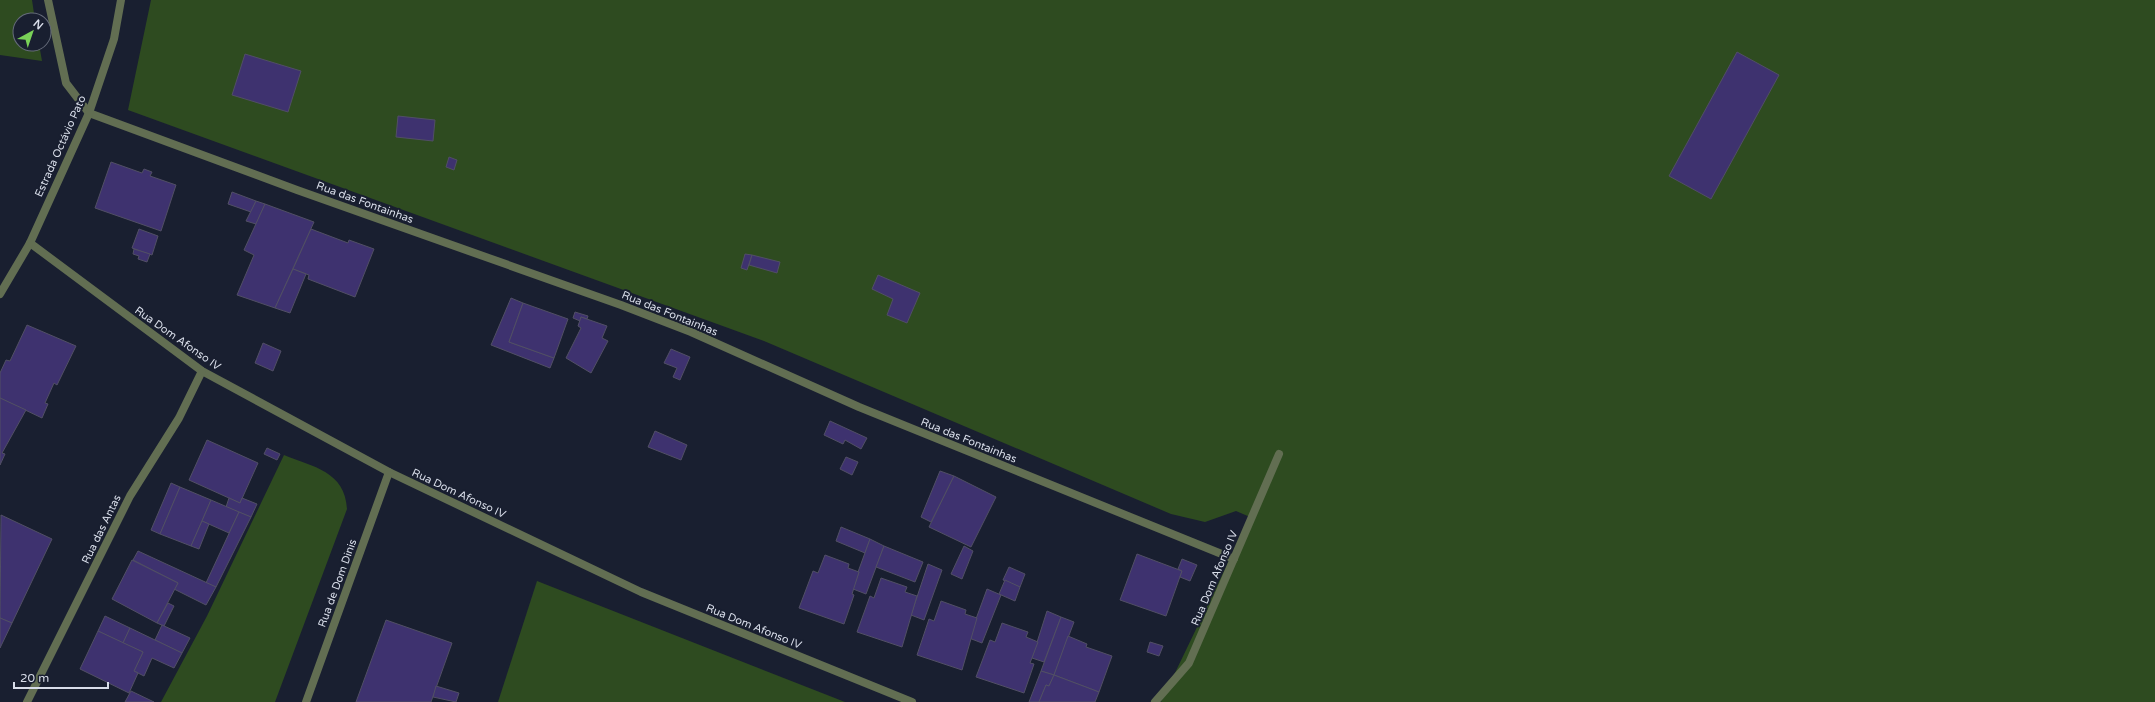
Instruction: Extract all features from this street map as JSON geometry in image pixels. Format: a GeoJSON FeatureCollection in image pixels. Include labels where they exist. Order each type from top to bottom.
{"type":"FeatureCollection","features":[{"type":"Feature","properties":{"kind":"street"},"geometry":{"type":"LineString","coordinates":[[48,0],[66,83],[89,113]]}},
{"type":"Feature","properties":{"kind":"street","name":"Estrada Octávio Pato"},"geometry":{"type":"LineString","coordinates":[[0,294],[30,243],[89,113],[114,39],[121,0]]}},
{"type":"Feature","properties":{"kind":"street","name":"Rua das Fontainhas"},"geometry":{"type":"LineString","coordinates":[[89,113],[691,332],[859,407],[1234,559]]}},
{"type":"Feature","properties":{"kind":"street","name":"Rua Dom Afonso IV"},"geometry":{"type":"LineString","coordinates":[[30,243],[202,371],[389,472],[642,592],[912,702]]}},
{"type":"Feature","properties":{"kind":"street","name":"Rua das Antas"},"geometry":{"type":"LineString","coordinates":[[28,702],[130,496],[179,418],[202,371]]}},
{"type":"Feature","properties":{"kind":"street","name":"Rua Dom Afonso IV"},"geometry":{"type":"LineString","coordinates":[[1155,702],[1189,663],[1279,454]]}},
{"type":"Feature","properties":{"kind":"street","name":"Rua de Dom Dinis"},"geometry":{"type":"LineString","coordinates":[[306,702],[389,472]]}},
{"type":"Feature","properties":{"kind":"green space"},"geometry":{"type":"Polygon","coordinates":[[[0,0],[32,0],[34,12],[12,12],[12,52],[40,52],[42,61],[0,55],[0,0]]]}},
{"type":"Feature","properties":{"kind":"green space"},"geometry":{"type":"Polygon","coordinates":[[[151,0],[2155,0],[2155,702],[1161,702],[1250,517],[1236,511],[1205,522],[1171,514],[764,341],[128,110],[151,0]]]}},
{"type":"Feature","properties":{"kind":"green space"},"geometry":{"type":"Polygon","coordinates":[[[284,455],[316,467],[334,478],[345,496],[347,509],[275,702],[161,702],[207,616],[284,455]]]}},
{"type":"Feature","properties":{"kind":"green space"},"geometry":{"type":"Polygon","coordinates":[[[537,581],[845,702],[498,702],[537,581]]]}},
{"type":"Feature","properties":{"kind":"building"},"geometry":{"type":"Polygon","coordinates":[[[1737,52],[1779,75],[1711,199],[1669,176],[1737,52]]]}},
{"type":"Feature","properties":{"kind":"building"},"geometry":{"type":"Polygon","coordinates":[[[245,54],[301,71],[288,112],[232,95],[245,54]]]}},
{"type":"Feature","properties":{"kind":"building"},"geometry":{"type":"Polygon","coordinates":[[[398,116],[435,120],[433,141],[396,137],[398,116]]]}},
{"type":"Feature","properties":{"kind":"building"},"geometry":{"type":"Polygon","coordinates":[[[449,157],[457,160],[454,170],[446,167],[449,157]]]}},
{"type":"Feature","properties":{"kind":"building"},"geometry":{"type":"Polygon","coordinates":[[[111,162],[142,173],[144,169],[152,172],[150,176],[176,185],[161,231],[95,208],[111,162]]]}},
{"type":"Feature","properties":{"kind":"building"},"geometry":{"type":"Polygon","coordinates":[[[232,192],[256,201],[251,212],[228,204],[232,192]]]}},
{"type":"Feature","properties":{"kind":"building"},"geometry":{"type":"Polygon","coordinates":[[[256,201],[265,204],[256,224],[246,221],[256,201]]]}},
{"type":"Feature","properties":{"kind":"building"},"geometry":{"type":"Polygon","coordinates":[[[265,204],[314,222],[275,308],[237,295],[254,255],[244,250],[265,204]]]}},
{"type":"Feature","properties":{"kind":"building"},"geometry":{"type":"Polygon","coordinates":[[[139,229],[158,236],[152,255],[132,248],[139,229]]]}},
{"type":"Feature","properties":{"kind":"building"},"geometry":{"type":"Polygon","coordinates":[[[311,229],[348,243],[349,240],[374,249],[355,297],[308,279],[309,275],[293,269],[311,229]]]}},
{"type":"Feature","properties":{"kind":"building"},"geometry":{"type":"Polygon","coordinates":[[[134,249],[150,254],[147,262],[138,259],[139,256],[133,254],[134,249]]]}},
{"type":"Feature","properties":{"kind":"building"},"geometry":{"type":"Polygon","coordinates":[[[745,254],[752,255],[747,270],[741,268],[745,254]]]}},
{"type":"Feature","properties":{"kind":"building"},"geometry":{"type":"Polygon","coordinates":[[[752,255],[780,262],[777,273],[749,265],[752,255]]]}},
{"type":"Feature","properties":{"kind":"building"},"geometry":{"type":"Polygon","coordinates":[[[293,269],[306,274],[290,313],[275,308],[293,269]]]}},
{"type":"Feature","properties":{"kind":"building"},"geometry":{"type":"Polygon","coordinates":[[[878,275],[920,293],[907,323],[887,315],[893,299],[872,289],[878,275]]]}},
{"type":"Feature","properties":{"kind":"building"},"geometry":{"type":"Polygon","coordinates":[[[511,298],[523,303],[509,342],[554,358],[550,368],[491,345],[511,298]]]}},
{"type":"Feature","properties":{"kind":"building"},"geometry":{"type":"Polygon","coordinates":[[[523,303],[568,319],[554,358],[509,342],[523,303]]]}},
{"type":"Feature","properties":{"kind":"building"},"geometry":{"type":"Polygon","coordinates":[[[575,312],[588,316],[587,319],[581,317],[580,321],[573,318],[575,312]]]}},
{"type":"Feature","properties":{"kind":"building"},"geometry":{"type":"Polygon","coordinates":[[[581,317],[607,326],[602,338],[608,341],[591,373],[566,358],[581,328],[578,326],[581,317]]]}},
{"type":"Feature","properties":{"kind":"building"},"geometry":{"type":"Polygon","coordinates":[[[27,325],[76,346],[57,385],[54,383],[45,403],[48,404],[42,418],[0,398],[0,373],[6,360],[10,361],[27,325]]]}},
{"type":"Feature","properties":{"kind":"building"},"geometry":{"type":"Polygon","coordinates":[[[263,343],[281,351],[273,371],[255,363],[263,343]]]}},
{"type":"Feature","properties":{"kind":"building"},"geometry":{"type":"Polygon","coordinates":[[[671,349],[690,357],[680,380],[673,377],[677,368],[664,363],[671,349]]]}},
{"type":"Feature","properties":{"kind":"building"},"geometry":{"type":"Polygon","coordinates":[[[0,398],[26,410],[2,453],[5,454],[0,465],[0,398]]]}},
{"type":"Feature","properties":{"kind":"building"},"geometry":{"type":"Polygon","coordinates":[[[830,421],[867,438],[861,449],[845,440],[843,444],[824,435],[830,421]]]}},
{"type":"Feature","properties":{"kind":"building"},"geometry":{"type":"Polygon","coordinates":[[[655,431],[687,445],[681,460],[648,447],[655,431]]]}},
{"type":"Feature","properties":{"kind":"building"},"geometry":{"type":"Polygon","coordinates":[[[207,440],[258,463],[240,503],[189,480],[207,440]]]}},
{"type":"Feature","properties":{"kind":"building"},"geometry":{"type":"Polygon","coordinates":[[[267,448],[280,454],[277,460],[264,454],[267,448]]]}},
{"type":"Feature","properties":{"kind":"building"},"geometry":{"type":"Polygon","coordinates":[[[846,457],[858,462],[852,475],[840,469],[846,457]]]}},
{"type":"Feature","properties":{"kind":"building"},"geometry":{"type":"Polygon","coordinates":[[[940,471],[954,476],[931,522],[921,517],[940,471]]]}},
{"type":"Feature","properties":{"kind":"building"},"geometry":{"type":"Polygon","coordinates":[[[954,476],[996,497],[971,547],[929,527],[954,476]]]}},
{"type":"Feature","properties":{"kind":"building"},"geometry":{"type":"Polygon","coordinates":[[[171,483],[180,487],[160,534],[151,530],[171,483]]]}},
{"type":"Feature","properties":{"kind":"building"},"geometry":{"type":"Polygon","coordinates":[[[180,487],[211,500],[191,546],[160,534],[180,487]]]}},
{"type":"Feature","properties":{"kind":"building"},"geometry":{"type":"Polygon","coordinates":[[[229,498],[240,503],[242,498],[257,504],[251,517],[226,507],[229,498]]]}},
{"type":"Feature","properties":{"kind":"building"},"geometry":{"type":"Polygon","coordinates":[[[211,500],[239,512],[229,533],[202,521],[211,500]]]}},
{"type":"Feature","properties":{"kind":"building"},"geometry":{"type":"Polygon","coordinates":[[[239,512],[251,517],[216,587],[206,583],[239,512]]]}},
{"type":"Feature","properties":{"kind":"building"},"geometry":{"type":"Polygon","coordinates":[[[1,515],[52,539],[12,623],[0,618],[1,515]]]}},
{"type":"Feature","properties":{"kind":"building"},"geometry":{"type":"Polygon","coordinates":[[[202,521],[209,524],[199,549],[191,546],[202,521]]]}},
{"type":"Feature","properties":{"kind":"building"},"geometry":{"type":"Polygon","coordinates":[[[841,527],[870,539],[865,553],[836,541],[841,527]]]}},
{"type":"Feature","properties":{"kind":"building"},"geometry":{"type":"Polygon","coordinates":[[[870,539],[884,546],[866,594],[853,589],[870,539]]]}},
{"type":"Feature","properties":{"kind":"building"},"geometry":{"type":"Polygon","coordinates":[[[884,546],[923,562],[915,582],[876,567],[884,546]]]}},
{"type":"Feature","properties":{"kind":"building"},"geometry":{"type":"Polygon","coordinates":[[[964,546],[973,551],[962,579],[951,574],[964,546]]]}},
{"type":"Feature","properties":{"kind":"building"},"geometry":{"type":"Polygon","coordinates":[[[138,551],[216,587],[206,605],[174,589],[178,583],[133,560],[138,551]]]}},
{"type":"Feature","properties":{"kind":"building"},"geometry":{"type":"Polygon","coordinates":[[[1137,554],[1182,571],[1166,616],[1120,600],[1137,554]]]}},
{"type":"Feature","properties":{"kind":"building"},"geometry":{"type":"Polygon","coordinates":[[[825,555],[849,564],[848,568],[859,572],[852,594],[854,595],[844,624],[799,608],[813,571],[818,573],[825,555]]]}},
{"type":"Feature","properties":{"kind":"building"},"geometry":{"type":"Polygon","coordinates":[[[1182,559],[1197,565],[1190,581],[1180,577],[1182,571],[1178,569],[1182,559]]]}},
{"type":"Feature","properties":{"kind":"building"},"geometry":{"type":"Polygon","coordinates":[[[132,560],[178,583],[157,623],[112,599],[132,560]]]}},
{"type":"Feature","properties":{"kind":"building"},"geometry":{"type":"Polygon","coordinates":[[[928,564],[942,570],[924,620],[911,615],[928,564]]]}},
{"type":"Feature","properties":{"kind":"building"},"geometry":{"type":"Polygon","coordinates":[[[1009,567],[1025,574],[1020,587],[1003,580],[1009,567]]]}},
{"type":"Feature","properties":{"kind":"building"},"geometry":{"type":"Polygon","coordinates":[[[881,578],[907,587],[905,592],[917,596],[902,647],[857,632],[870,596],[874,598],[881,578]]]}},
{"type":"Feature","properties":{"kind":"building"},"geometry":{"type":"Polygon","coordinates":[[[1005,580],[1020,587],[1015,601],[999,594],[1005,580]]]}},
{"type":"Feature","properties":{"kind":"building"},"geometry":{"type":"Polygon","coordinates":[[[987,589],[1001,595],[982,643],[969,638],[987,589]]]}},
{"type":"Feature","properties":{"kind":"building"},"geometry":{"type":"Polygon","coordinates":[[[941,601],[966,610],[965,614],[977,618],[962,670],[917,655],[929,619],[934,621],[941,601]]]}},
{"type":"Feature","properties":{"kind":"building"},"geometry":{"type":"Polygon","coordinates":[[[168,603],[174,606],[164,626],[157,623],[168,603]]]}},
{"type":"Feature","properties":{"kind":"building"},"geometry":{"type":"Polygon","coordinates":[[[1047,611],[1061,617],[1044,662],[1032,658],[1047,611]]]}},
{"type":"Feature","properties":{"kind":"building"},"geometry":{"type":"Polygon","coordinates":[[[105,616],[130,628],[123,643],[98,631],[105,616]]]}},
{"type":"Feature","properties":{"kind":"building"},"geometry":{"type":"Polygon","coordinates":[[[1061,617],[1074,622],[1054,675],[1041,671],[1061,617]]]}},
{"type":"Feature","properties":{"kind":"building"},"geometry":{"type":"Polygon","coordinates":[[[0,618],[12,623],[0,648],[0,618]]]}},
{"type":"Feature","properties":{"kind":"building"},"geometry":{"type":"Polygon","coordinates":[[[386,620],[452,643],[431,702],[356,702],[386,620]]]}},
{"type":"Feature","properties":{"kind":"building"},"geometry":{"type":"Polygon","coordinates":[[[1002,623],[1028,632],[1026,637],[1038,642],[1030,663],[1034,664],[1024,693],[976,677],[990,640],[995,642],[1002,623]]]}},
{"type":"Feature","properties":{"kind":"building"},"geometry":{"type":"Polygon","coordinates":[[[162,625],[190,638],[182,653],[155,640],[162,625]]]}},
{"type":"Feature","properties":{"kind":"building"},"geometry":{"type":"Polygon","coordinates":[[[130,628],[182,653],[174,668],[152,658],[144,676],[134,671],[143,652],[123,643],[130,628]]]}},
{"type":"Feature","properties":{"kind":"building"},"geometry":{"type":"Polygon","coordinates":[[[98,631],[143,652],[134,671],[138,673],[129,693],[80,669],[98,631]]]}},
{"type":"Feature","properties":{"kind":"building"},"geometry":{"type":"Polygon","coordinates":[[[1068,636],[1087,644],[1086,647],[1112,656],[1099,692],[1054,675],[1068,636]]]}},
{"type":"Feature","properties":{"kind":"building"},"geometry":{"type":"Polygon","coordinates":[[[1150,642],[1163,646],[1159,656],[1147,652],[1150,642]]]}},
{"type":"Feature","properties":{"kind":"building"},"geometry":{"type":"Polygon","coordinates":[[[1041,671],[1054,675],[1049,686],[1046,685],[1039,702],[1029,702],[1041,671]]]}},
{"type":"Feature","properties":{"kind":"building"},"geometry":{"type":"Polygon","coordinates":[[[1054,675],[1099,692],[1095,702],[1039,702],[1046,685],[1049,686],[1054,675]]]}},
{"type":"Feature","properties":{"kind":"building"},"geometry":{"type":"Polygon","coordinates":[[[436,686],[459,693],[456,702],[433,697],[436,686]]]}},
{"type":"Feature","properties":{"kind":"building"},"geometry":{"type":"Polygon","coordinates":[[[131,691],[154,702],[125,702],[131,691]]]}}]}
